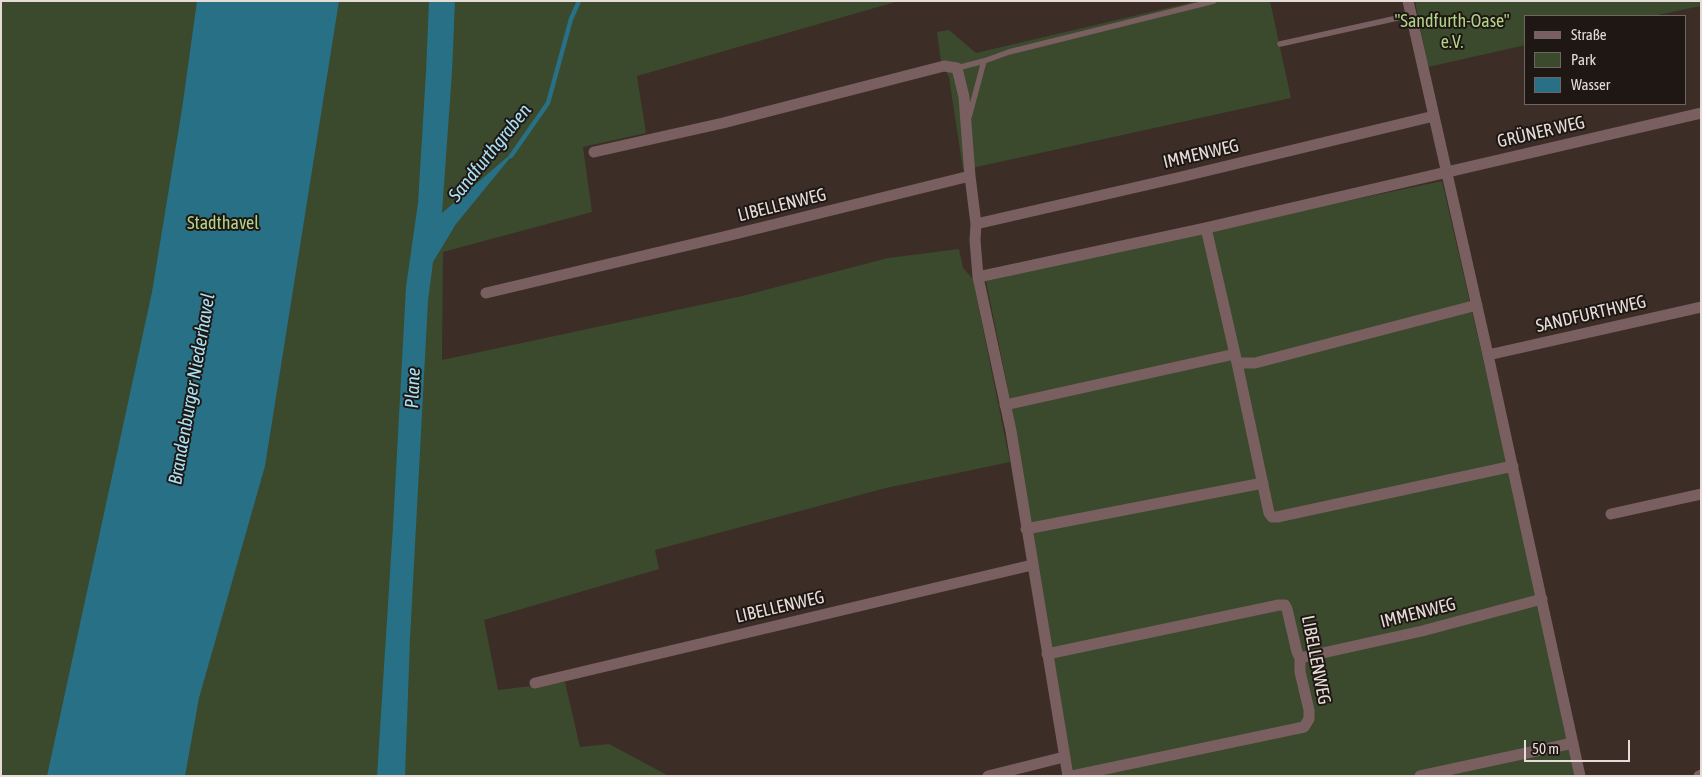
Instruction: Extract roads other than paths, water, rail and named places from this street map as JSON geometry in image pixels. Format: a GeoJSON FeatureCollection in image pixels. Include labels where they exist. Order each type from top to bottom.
{"type":"FeatureCollection","features":[{"type":"Feature","properties":{"kind":"street"},"geometry":{"type":"LineString","coordinates":[[1408,1],[1513,466],[1580,776]]}},
{"type":"Feature","properties":{"kind":"street"},"geometry":{"type":"LineString","coordinates":[[594,152],[723,123],[944,66],[957,68]]}},
{"type":"Feature","properties":{"kind":"street","name":"LIBELLENWEG"},"geometry":{"type":"LineString","coordinates":[[957,68],[964,97],[976,224],[975,240],[978,277],[1006,405],[1046,654],[1064,757],[1070,776],[1304,727],[1309,719],[1309,710],[1300,672],[1300,658],[1285,605],[1046,654]]}},
{"type":"Feature","properties":{"kind":"street","name":"GRÜNER WEG"},"geometry":{"type":"LineString","coordinates":[[1447,172],[1701,113]]}},
{"type":"Feature","properties":{"kind":"street","name":"IMMENWEG"},"geometry":{"type":"LineString","coordinates":[[976,224],[1434,116]]}},
{"type":"Feature","properties":{"kind":"street"},"geometry":{"type":"LineString","coordinates":[[978,277],[1206,228],[1447,172]]}},
{"type":"Feature","properties":{"kind":"street","name":"LIBELLENWEG"},"geometry":{"type":"LineString","coordinates":[[486,293],[970,176]]}},
{"type":"Feature","properties":{"kind":"street"},"geometry":{"type":"LineString","coordinates":[[1206,228],[1269,513],[1272,517],[1513,466]]}},
{"type":"Feature","properties":{"kind":"street"},"geometry":{"type":"LineString","coordinates":[[1006,405],[1236,358],[1254,363],[1477,306]]}},
{"type":"Feature","properties":{"kind":"street","name":"SANDFURTHWEG"},"geometry":{"type":"LineString","coordinates":[[1488,355],[1701,307]]}},
{"type":"Feature","properties":{"kind":"street"},"geometry":{"type":"LineString","coordinates":[[1026,529],[1263,483]]}},
{"type":"Feature","properties":{"kind":"street"},"geometry":{"type":"LineString","coordinates":[[1612,514],[1701,494]]}},
{"type":"Feature","properties":{"kind":"street","name":"LIBELLENWEG"},"geometry":{"type":"LineString","coordinates":[[536,683],[1032,564]]}},
{"type":"Feature","properties":{"kind":"street","name":"IMMENWEG"},"geometry":{"type":"LineString","coordinates":[[1300,658],[1422,631],[1542,599]]}},
{"type":"Feature","properties":{"kind":"street"},"geometry":{"type":"LineString","coordinates":[[1420,776],[1573,743]]}},
{"type":"Feature","properties":{"kind":"street"},"geometry":{"type":"LineString","coordinates":[[988,776],[1064,757]]}},
{"type":"Feature","properties":{"kind":"lane"},"geometry":{"type":"LineString","coordinates":[[957,68],[1009,52],[1214,1]]}},
{"type":"Feature","properties":{"kind":"lane"},"geometry":{"type":"LineString","coordinates":[[1280,44],[1411,15]]}},
{"type":"Feature","properties":{"kind":"lane"},"geometry":{"type":"LineString","coordinates":[[966,126],[984,61]]}},
{"type":"Feature","properties":{"kind":"water","name":"Brandenburger Niederhavel"},"geometry":{"type":"Polygon","coordinates":[[[197,1],[339,1],[265,466],[199,698],[185,776],[47,776],[152,292],[182,109],[197,1]]]}},
{"type":"Feature","properties":{"kind":"water","name":"Plane"},"geometry":{"type":"Polygon","coordinates":[[[429,1],[455,1],[442,213],[519,147],[456,224],[433,262],[428,301],[410,639],[405,776],[377,776],[406,287],[418,203],[429,1]]]}},
{"type":"Feature","properties":{"kind":"waterway","name":"Sandfurthgraben"},"geometry":{"type":"LineString","coordinates":[[511,156],[548,103],[571,19],[579,1]]}},
{"type":"Feature","properties":{"kind":"park label","name":"\"Sandfurth-Oase\" e.V."},"geometry":{"type":"Point","coordinates":[1452,31]}},
{"type":"Feature","properties":{"kind":"park label","name":"Stadthavel"},"geometry":{"type":"Point","coordinates":[223,223]}}]}
